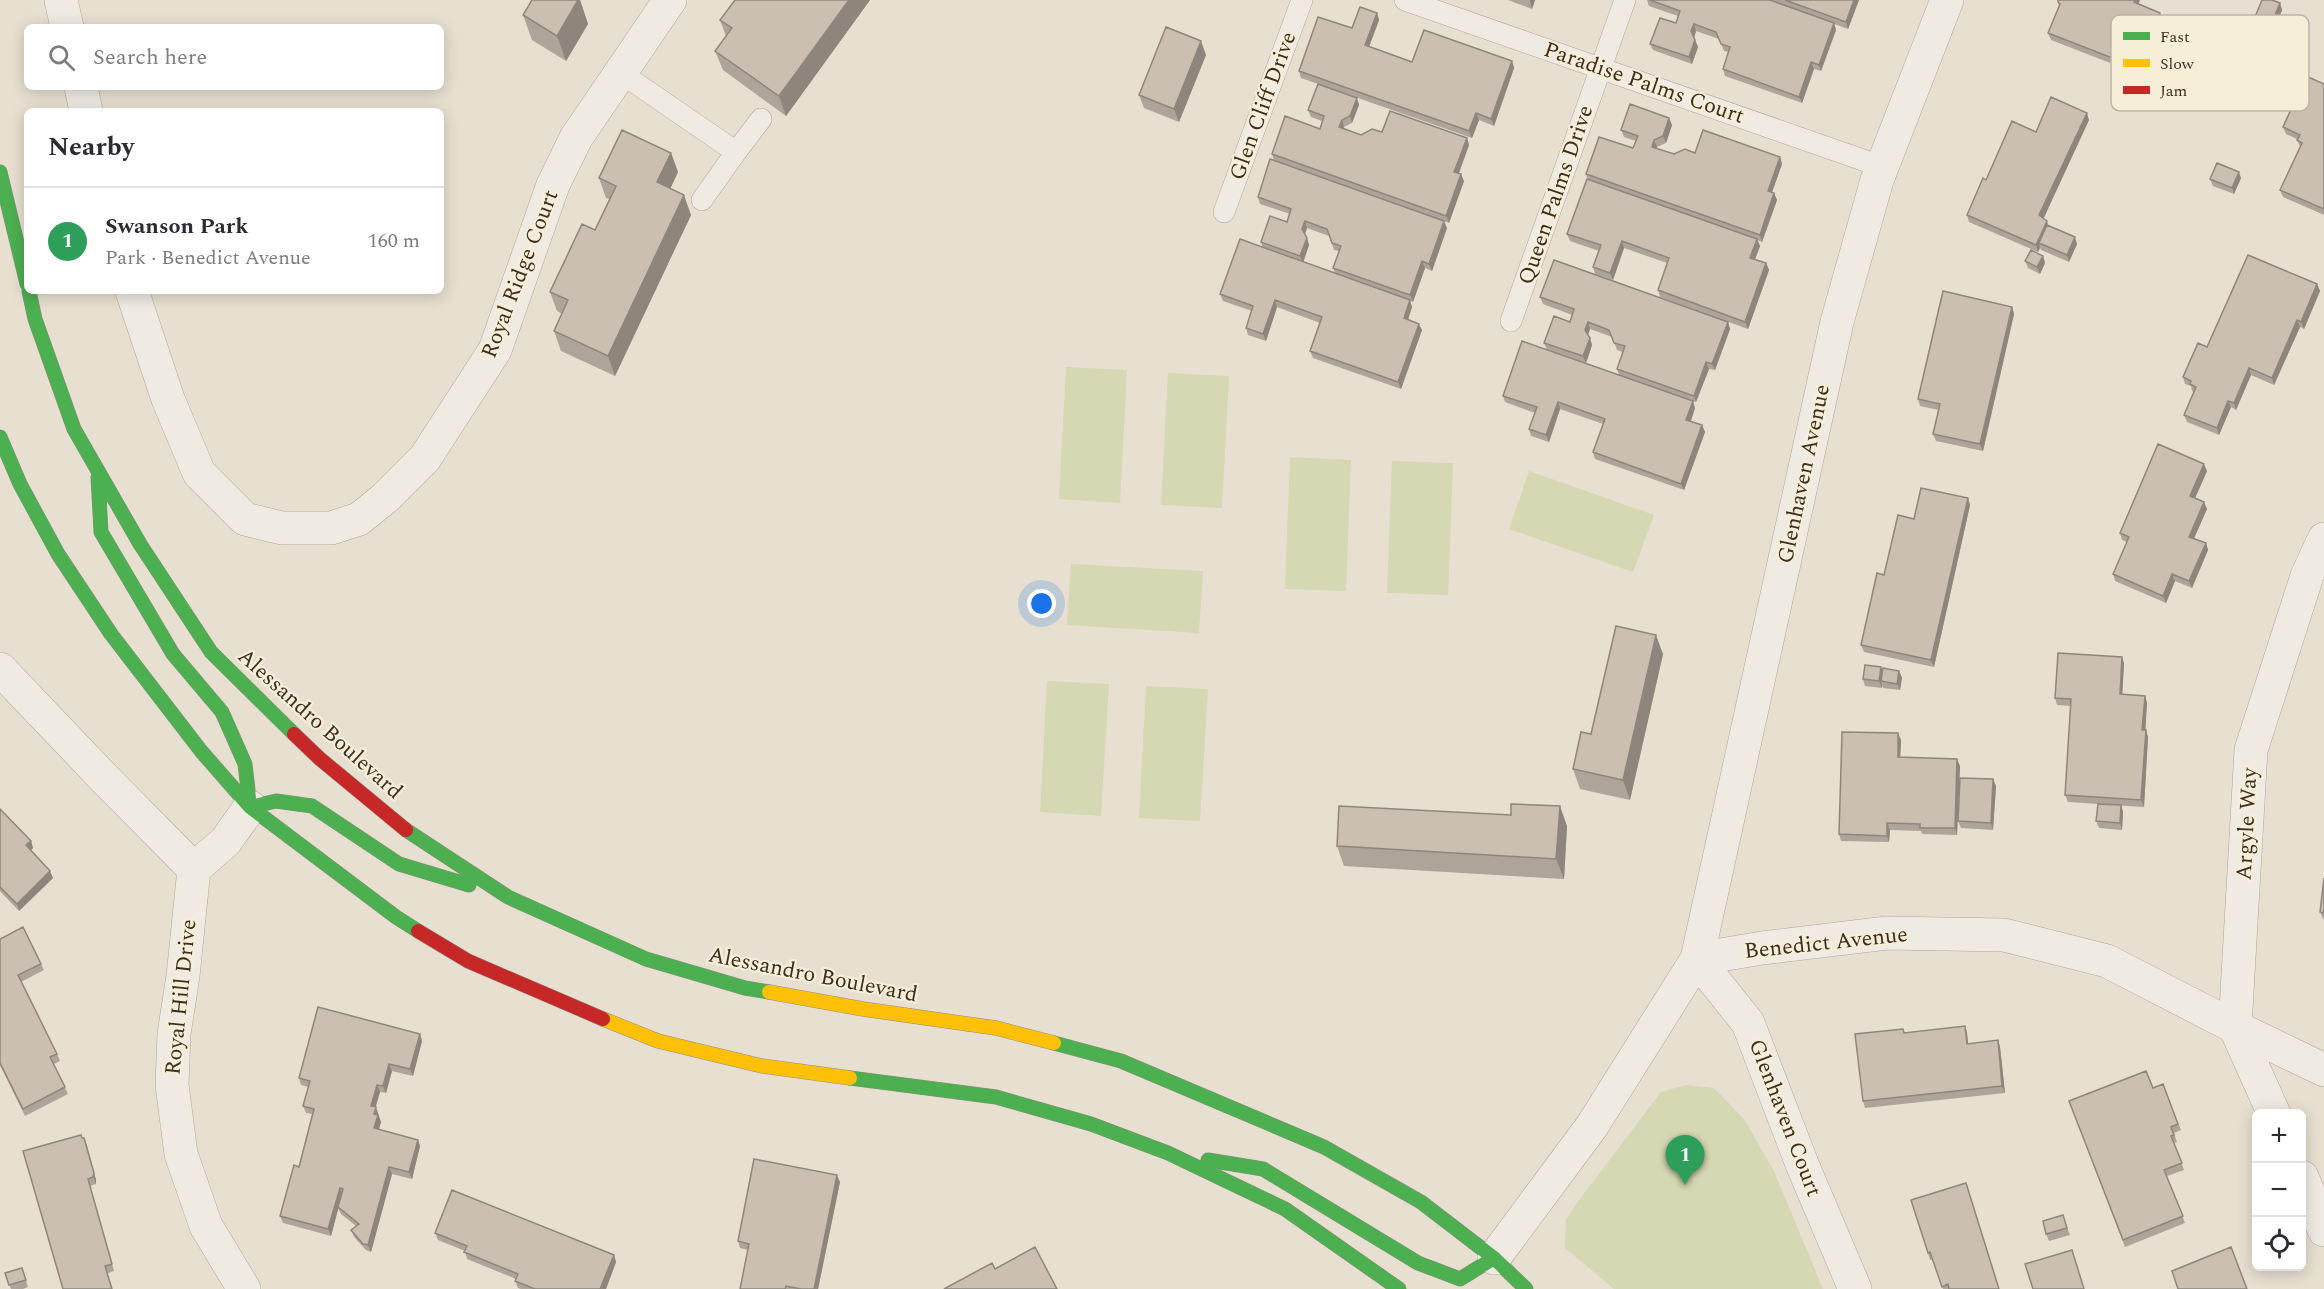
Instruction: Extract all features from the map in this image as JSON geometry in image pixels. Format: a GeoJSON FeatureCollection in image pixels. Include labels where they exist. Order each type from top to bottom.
{"type":"FeatureCollection","features":[{"type":"Feature","properties":{"kind":"main road"},"geometry":{"type":"LineString","coordinates":[[0,172],[24,272]]}},
{"type":"Feature","properties":{"kind":"main road","name":"Alessandro Boulevard"},"geometry":{"type":"LineString","coordinates":[[30,294],[35,319],[74,429],[140,544],[211,652],[319,758],[416,838],[508,897],[646,959],[745,988],[863,1009],[996,1028],[1121,1061],[1324,1147],[1421,1202],[1495,1268],[1526,1289]]}},
{"type":"Feature","properties":{"kind":"main road"},"geometry":{"type":"LineString","coordinates":[[0,437],[20,484],[58,554],[111,634],[201,751],[250,807],[396,917],[468,961],[567,1005],[657,1041],[762,1066],[996,1097],[1091,1124],[1168,1153],[1285,1209],[1399,1289]]}},
{"type":"Feature","properties":{"kind":"main road"},"geometry":{"type":"LineString","coordinates":[[98,471],[101,532],[173,654],[222,712],[245,764],[250,807]]}},
{"type":"Feature","properties":{"kind":"main road"},"geometry":{"type":"LineString","coordinates":[[250,807],[276,801],[312,806],[399,864],[508,897]]}},
{"type":"Feature","properties":{"kind":"main road"},"geometry":{"type":"LineString","coordinates":[[1168,1153],[1263,1169],[1418,1263],[1460,1279],[1495,1268]]}},
{"type":"Feature","properties":{"kind":"street"},"geometry":{"type":"LineString","coordinates":[[61,0],[66,24]]}},
{"type":"Feature","properties":{"kind":"street","name":"Royal Ridge Court"},"geometry":{"type":"LineString","coordinates":[[133,294],[168,399],[199,473],[245,519],[282,528],[331,528],[359,519],[385,498],[425,458],[495,350],[553,185],[576,138],[670,0]]}},
{"type":"Feature","properties":{"kind":"street","name":"Glenhaven Avenue"},"geometry":{"type":"LineString","coordinates":[[1698,959],[1838,322],[1877,180],[1947,0]]}},
{"type":"Feature","properties":{"kind":"street"},"geometry":{"type":"LineString","coordinates":[[82,90],[85,108]]}},
{"type":"Feature","properties":{"kind":"street","name":"Argyle Way"},"geometry":{"type":"LineString","coordinates":[[2272,1109],[2235,1027],[2251,750],[2307,576],[2324,539]]}},
{"type":"Feature","properties":{"kind":"street"},"geometry":{"type":"LineString","coordinates":[[0,669],[194,869],[226,841],[250,807]]}},
{"type":"Feature","properties":{"kind":"street","name":"Royal Hill Drive"},"geometry":{"type":"LineString","coordinates":[[194,869],[183,976],[174,1034],[173,1096],[181,1154],[206,1226],[244,1289]]}},
{"type":"Feature","properties":{"kind":"street","name":"Benedict Avenue"},"geometry":{"type":"LineString","coordinates":[[1698,959],[1762,948],[1887,933],[2004,935],[2107,961],[2324,1070]]}},
{"type":"Feature","properties":{"kind":"street"},"geometry":{"type":"LineString","coordinates":[[1495,1268],[1592,1126],[1698,959]]}},
{"type":"Feature","properties":{"kind":"street","name":"Glenhaven Court"},"geometry":{"type":"LineString","coordinates":[[1698,959],[1748,1023],[1802,1164],[1855,1289]]}},
{"type":"Feature","properties":{"kind":"street"},"geometry":{"type":"LineString","coordinates":[[2306,1189],[2324,1230]]}},
{"type":"Feature","properties":{"kind":"lane","name":"Glen Cliff Drive"},"geometry":{"type":"LineString","coordinates":[[1224,212],[1302,0]]}},
{"type":"Feature","properties":{"kind":"lane","name":"Paradise Palms Court"},"geometry":{"type":"LineString","coordinates":[[1405,0],[1883,167]]}},
{"type":"Feature","properties":{"kind":"lane","name":"Queen Palms Drive"},"geometry":{"type":"LineString","coordinates":[[1511,321],[1625,0]]}},
{"type":"Feature","properties":{"kind":"lane"},"geometry":{"type":"LineString","coordinates":[[621,73],[736,152]]}},
{"type":"Feature","properties":{"kind":"lane"},"geometry":{"type":"LineString","coordinates":[[702,200],[761,119]]}},
{"type":"Feature","properties":{"kind":"green space"},"geometry":{"type":"Polygon","coordinates":[[[1066,367],[1127,370],[1120,503],[1059,499],[1066,367]]]}},
{"type":"Feature","properties":{"kind":"green space"},"geometry":{"type":"Polygon","coordinates":[[[1168,373],[1229,376],[1222,508],[1161,505],[1168,373]]]}},
{"type":"Feature","properties":{"kind":"green space"},"geometry":{"type":"Polygon","coordinates":[[[1290,457],[1351,460],[1346,591],[1285,589],[1290,457]]]}},
{"type":"Feature","properties":{"kind":"green space"},"geometry":{"type":"Polygon","coordinates":[[[1392,461],[1453,463],[1448,595],[1387,593],[1392,461]]]}},
{"type":"Feature","properties":{"kind":"green space"},"geometry":{"type":"Polygon","coordinates":[[[1529,471],[1654,515],[1633,572],[1509,529],[1529,471]]]}},
{"type":"Feature","properties":{"kind":"green space"},"geometry":{"type":"Polygon","coordinates":[[[1071,564],[1203,571],[1199,633],[1067,625],[1071,564]]]}},
{"type":"Feature","properties":{"kind":"green space"},"geometry":{"type":"Polygon","coordinates":[[[1047,681],[1109,684],[1101,816],[1040,812],[1047,681]]]}},
{"type":"Feature","properties":{"kind":"green space"},"geometry":{"type":"Polygon","coordinates":[[[1146,686],[1208,689],[1200,821],[1139,818],[1146,686]]]}},
{"type":"Feature","properties":{"kind":"green space"},"geometry":{"type":"Polygon","coordinates":[[[1686,1085],[1714,1088],[1744,1119],[1774,1171],[1823,1289],[1614,1289],[1565,1248],[1566,1219],[1579,1200],[1661,1092],[1686,1085]]]}},
{"type":"Feature","properties":{"kind":"building"},"geometry":{"type":"Polygon","coordinates":[[[532,0],[578,0],[557,36],[523,15],[532,0]]]}},
{"type":"Feature","properties":{"kind":"building"},"geometry":{"type":"Polygon","coordinates":[[[735,0],[849,0],[779,96],[715,51],[732,28],[720,20],[735,0]]]}},
{"type":"Feature","properties":{"kind":"building"},"geometry":{"type":"Polygon","coordinates":[[[1650,0],[1770,0],[1834,23],[1819,65],[1811,62],[1799,97],[1723,69],[1730,47],[1721,44],[1716,32],[1694,24],[1691,31],[1695,40],[1689,57],[1650,44],[1660,18],[1676,23],[1680,11],[1650,0]]]}},
{"type":"Feature","properties":{"kind":"building"},"geometry":{"type":"Polygon","coordinates":[[[1785,0],[1854,0],[1846,22],[1785,0]]]}},
{"type":"Feature","properties":{"kind":"building"},"geometry":{"type":"Polygon","coordinates":[[[2058,0],[2135,0],[2134,2],[2160,13],[2159,15],[2111,15],[2111,58],[2048,33],[2060,4],[2058,0]]]}},
{"type":"Feature","properties":{"kind":"building"},"geometry":{"type":"Polygon","coordinates":[[[2262,0],[2280,3],[2275,15],[2256,15],[2262,0]]]}},
{"type":"Feature","properties":{"kind":"building"},"geometry":{"type":"Polygon","coordinates":[[[1360,7],[1377,13],[1365,45],[1412,62],[1424,30],[1512,61],[1491,119],[1476,113],[1469,131],[1299,71],[1318,17],[1352,28],[1360,7]]]}},
{"type":"Feature","properties":{"kind":"building"},"geometry":{"type":"Polygon","coordinates":[[[1166,27],[1201,41],[1174,109],[1139,95],[1166,27]]]}},
{"type":"Feature","properties":{"kind":"building"},"geometry":{"type":"Polygon","coordinates":[[[2309,77],[2324,84],[2324,209],[2280,190],[2302,143],[2297,140],[2300,135],[2283,127],[2290,111],[2309,111],[2309,77]]]}},
{"type":"Feature","properties":{"kind":"building"},"geometry":{"type":"Polygon","coordinates":[[[1318,84],[1357,98],[1350,116],[1342,120],[1339,127],[1361,135],[1372,129],[1382,132],[1390,111],[1467,138],[1454,172],[1461,174],[1446,216],[1272,154],[1285,116],[1320,129],[1324,116],[1308,110],[1318,84]]]}},
{"type":"Feature","properties":{"kind":"building"},"geometry":{"type":"Polygon","coordinates":[[[2051,97],[2087,113],[2039,215],[2047,221],[2036,245],[1967,215],[1983,178],[1986,180],[2012,121],[2036,132],[2051,97]]]}},
{"type":"Feature","properties":{"kind":"building"},"geometry":{"type":"Polygon","coordinates":[[[1630,104],[1669,118],[1663,136],[1654,140],[1652,147],[1674,154],[1685,149],[1695,153],[1703,130],[1780,157],[1768,191],[1774,193],[1760,235],[1586,174],[1599,137],[1633,148],[1638,136],[1621,130],[1630,104]]]}},
{"type":"Feature","properties":{"kind":"building"},"geometry":{"type":"Polygon","coordinates":[[[622,130],[671,153],[657,182],[684,195],[608,356],[554,331],[568,300],[550,292],[582,224],[595,230],[616,186],[599,178],[622,130]]]}},
{"type":"Feature","properties":{"kind":"building"},"geometry":{"type":"Polygon","coordinates":[[[1270,159],[1444,221],[1429,264],[1422,261],[1410,295],[1333,268],[1341,246],[1332,243],[1327,229],[1305,221],[1302,229],[1307,238],[1300,256],[1261,242],[1270,216],[1287,222],[1291,209],[1258,197],[1270,159]]]}},
{"type":"Feature","properties":{"kind":"building"},"geometry":{"type":"Polygon","coordinates":[[[2217,163],[2239,172],[2232,188],[2210,179],[2217,163]]]}},
{"type":"Feature","properties":{"kind":"building"},"geometry":{"type":"Polygon","coordinates":[[[1587,179],[1757,239],[1750,258],[1766,263],[1745,322],[1658,290],[1669,258],[1622,241],[1610,273],[1593,267],[1601,245],[1567,234],[1587,179]]]}},
{"type":"Feature","properties":{"kind":"building"},"geometry":{"type":"Polygon","coordinates":[[[2047,225],[2075,237],[2067,255],[2039,243],[2047,225]]]}},
{"type":"Feature","properties":{"kind":"building"},"geometry":{"type":"Polygon","coordinates":[[[1240,239],[1410,300],[1404,318],[1419,324],[1398,382],[1310,351],[1322,317],[1275,300],[1263,334],[1246,328],[1253,306],[1220,294],[1240,239]]]}},
{"type":"Feature","properties":{"kind":"building"},"geometry":{"type":"Polygon","coordinates":[[[2031,250],[2043,256],[2037,267],[2025,261],[2031,250]]]}},
{"type":"Feature","properties":{"kind":"building"},"geometry":{"type":"Polygon","coordinates":[[[2248,255],[2317,284],[2301,322],[2297,320],[2272,378],[2249,368],[2234,403],[2228,401],[2217,428],[2184,415],[2196,387],[2183,377],[2198,343],[2207,347],[2248,255]]]}},
{"type":"Feature","properties":{"kind":"building"},"geometry":{"type":"Polygon","coordinates":[[[1554,260],[1728,322],[1712,364],[1706,362],[1694,396],[1617,369],[1625,346],[1614,343],[1609,330],[1588,322],[1585,330],[1590,338],[1583,356],[1544,343],[1554,316],[1570,322],[1574,309],[1540,297],[1554,260]]]}},
{"type":"Feature","properties":{"kind":"building"},"geometry":{"type":"Polygon","coordinates":[[[1943,291],[2012,307],[1980,444],[1933,434],[1940,404],[1918,399],[1943,291]]]}},
{"type":"Feature","properties":{"kind":"building"},"geometry":{"type":"Polygon","coordinates":[[[1522,341],[1693,401],[1686,420],[1702,425],[1681,484],[1593,452],[1605,419],[1558,402],[1546,435],[1529,429],[1537,407],[1503,396],[1522,341]]]}},
{"type":"Feature","properties":{"kind":"building"},"geometry":{"type":"Polygon","coordinates":[[[2158,444],[2204,464],[2190,496],[2204,502],[2189,537],[2206,543],[2189,581],[2172,574],[2163,596],[2113,574],[2129,537],[2120,533],[2158,444]]]}},
{"type":"Feature","properties":{"kind":"building"},"geometry":{"type":"Polygon","coordinates":[[[1921,488],[1968,498],[1931,660],[1861,645],[1877,573],[1884,575],[1898,515],[1914,519],[1921,488]]]}},
{"type":"Feature","properties":{"kind":"building"},"geometry":{"type":"Polygon","coordinates":[[[1616,626],[1656,635],[1623,780],[1573,769],[1581,732],[1591,734],[1616,626]]]}},
{"type":"Feature","properties":{"kind":"building"},"geometry":{"type":"Polygon","coordinates":[[[2058,653],[2122,657],[2120,694],[2145,696],[2142,730],[2146,730],[2141,800],[2065,795],[2071,699],[2055,698],[2058,653]]]}},
{"type":"Feature","properties":{"kind":"building"},"geometry":{"type":"Polygon","coordinates":[[[1865,665],[1881,667],[1879,681],[1863,679],[1865,665]]]}},
{"type":"Feature","properties":{"kind":"building"},"geometry":{"type":"Polygon","coordinates":[[[1883,668],[1899,671],[1897,684],[1881,681],[1883,668]]]}},
{"type":"Feature","properties":{"kind":"building"},"geometry":{"type":"Polygon","coordinates":[[[1842,732],[1898,733],[1898,757],[1957,759],[1955,828],[1920,828],[1920,824],[1887,823],[1887,836],[1839,834],[1842,732]]]}},
{"type":"Feature","properties":{"kind":"building"},"geometry":{"type":"Polygon","coordinates":[[[1960,778],[1993,779],[1991,823],[1958,821],[1960,778]]]}},
{"type":"Feature","properties":{"kind":"building"},"geometry":{"type":"Polygon","coordinates":[[[1511,804],[1560,806],[1556,859],[1337,846],[1339,806],[1511,815],[1511,804]]]}},
{"type":"Feature","properties":{"kind":"building"},"geometry":{"type":"Polygon","coordinates":[[[2098,804],[2121,805],[2120,823],[2096,821],[2098,804]]]}},
{"type":"Feature","properties":{"kind":"building"},"geometry":{"type":"Polygon","coordinates":[[[0,809],[31,841],[26,845],[50,871],[17,904],[0,887],[0,809]]]}},
{"type":"Feature","properties":{"kind":"building"},"geometry":{"type":"Polygon","coordinates":[[[2324,878],[2324,913],[2320,912],[2324,878]]]}},
{"type":"Feature","properties":{"kind":"building"},"geometry":{"type":"Polygon","coordinates":[[[23,927],[41,964],[18,975],[57,1054],[50,1057],[65,1087],[23,1109],[0,1063],[0,939],[23,927]]]}},
{"type":"Feature","properties":{"kind":"building"},"geometry":{"type":"Polygon","coordinates":[[[318,1007],[420,1034],[410,1069],[389,1064],[383,1086],[377,1085],[371,1106],[376,1107],[374,1114],[378,1115],[374,1128],[418,1140],[409,1172],[389,1167],[368,1245],[363,1244],[351,1230],[359,1224],[338,1207],[343,1189],[340,1188],[328,1229],[280,1216],[294,1165],[299,1167],[314,1109],[303,1106],[310,1081],[299,1078],[318,1007]]]}},
{"type":"Feature","properties":{"kind":"building"},"geometry":{"type":"Polygon","coordinates":[[[1965,1026],[1967,1044],[1998,1040],[2002,1086],[1863,1101],[1855,1034],[1903,1029],[1904,1033],[1965,1026]]]}},
{"type":"Feature","properties":{"kind":"building"},"geometry":{"type":"Polygon","coordinates":[[[2146,1071],[2153,1088],[2163,1084],[2178,1124],[2171,1127],[2174,1135],[2171,1136],[2182,1163],[2164,1170],[2183,1216],[2123,1240],[2069,1101],[2146,1071]]]}},
{"type":"Feature","properties":{"kind":"building"},"geometry":{"type":"Polygon","coordinates":[[[81,1135],[84,1138],[94,1173],[93,1177],[88,1179],[112,1264],[105,1266],[112,1289],[63,1289],[23,1151],[81,1135]]]}},
{"type":"Feature","properties":{"kind":"building"},"geometry":{"type":"Polygon","coordinates":[[[754,1159],[837,1175],[814,1289],[786,1286],[785,1289],[740,1289],[749,1244],[738,1241],[754,1159]]]}},
{"type":"Feature","properties":{"kind":"building"},"geometry":{"type":"Polygon","coordinates":[[[1966,1183],[1999,1289],[1949,1289],[1948,1284],[1942,1287],[1911,1200],[1966,1183]]]}},
{"type":"Feature","properties":{"kind":"building"},"geometry":{"type":"Polygon","coordinates":[[[452,1190],[614,1255],[600,1289],[535,1289],[515,1281],[518,1274],[464,1252],[467,1246],[435,1233],[452,1190]]]}},
{"type":"Feature","properties":{"kind":"building"},"geometry":{"type":"Polygon","coordinates":[[[2063,1215],[2067,1228],[2046,1234],[2043,1221],[2063,1215]]]}},
{"type":"Feature","properties":{"kind":"building"},"geometry":{"type":"Polygon","coordinates":[[[1035,1247],[1057,1289],[944,1289],[992,1263],[995,1269],[1035,1247]]]}},
{"type":"Feature","properties":{"kind":"building"},"geometry":{"type":"Polygon","coordinates":[[[2231,1247],[2247,1289],[2178,1289],[2172,1271],[2231,1247]]]}},
{"type":"Feature","properties":{"kind":"building"},"geometry":{"type":"Polygon","coordinates":[[[2072,1250],[2084,1289],[2033,1289],[2025,1264],[2072,1250]]]}},
{"type":"Feature","properties":{"kind":"building"},"geometry":{"type":"Polygon","coordinates":[[[22,1268],[26,1280],[9,1285],[5,1273],[22,1268]]]}},
{"type":"Feature","properties":{"kind":"traffic: fast"},"geometry":{"type":"LineString","coordinates":[[0,172],[24,272]]}},
{"type":"Feature","properties":{"kind":"traffic: fast"},"geometry":{"type":"LineString","coordinates":[[30,294],[35,319],[74,429],[140,544],[211,652],[294,734]]}},
{"type":"Feature","properties":{"kind":"traffic: fast"},"geometry":{"type":"LineString","coordinates":[[0,437],[20,484],[58,554],[111,634],[201,751],[250,807],[396,917],[418,931]]}},
{"type":"Feature","properties":{"kind":"traffic: fast"},"geometry":{"type":"LineString","coordinates":[[98,477],[101,532],[173,654],[222,712],[245,764],[250,807]]}},
{"type":"Feature","properties":{"kind":"traffic: fast"},"geometry":{"type":"LineString","coordinates":[[250,807],[276,801],[312,806],[399,864],[469,885]]}},
{"type":"Feature","properties":{"kind":"traffic: fast"},"geometry":{"type":"LineString","coordinates":[[406,830],[508,897],[646,959],[745,988],[769,992]]}},
{"type":"Feature","properties":{"kind":"traffic: fast"},"geometry":{"type":"LineString","coordinates":[[1054,1043],[1121,1061],[1324,1147],[1421,1202],[1494,1258],[1526,1289]]}},
{"type":"Feature","properties":{"kind":"traffic: fast"},"geometry":{"type":"LineString","coordinates":[[850,1078],[996,1097],[1091,1124],[1168,1153],[1285,1209],[1399,1289]]}},
{"type":"Feature","properties":{"kind":"traffic: fast"},"geometry":{"type":"LineString","coordinates":[[1208,1160],[1263,1169],[1418,1263],[1460,1279],[1494,1258]]}},
{"type":"Feature","properties":{"kind":"traffic: slow"},"geometry":{"type":"LineString","coordinates":[[769,992],[863,1009],[996,1028],[1054,1043]]}},
{"type":"Feature","properties":{"kind":"traffic: slow"},"geometry":{"type":"LineString","coordinates":[[603,1019],[658,1041],[762,1066],[850,1078]]}},
{"type":"Feature","properties":{"kind":"traffic: jam"},"geometry":{"type":"LineString","coordinates":[[294,734],[319,758],[406,830]]}},
{"type":"Feature","properties":{"kind":"traffic: jam"},"geometry":{"type":"LineString","coordinates":[[418,931],[468,961],[603,1019]]}},
{"type":"Feature","properties":{"kind":"place","name":"Swanson Park"},"geometry":{"type":"Point","coordinates":[1685,1185]}}]}
